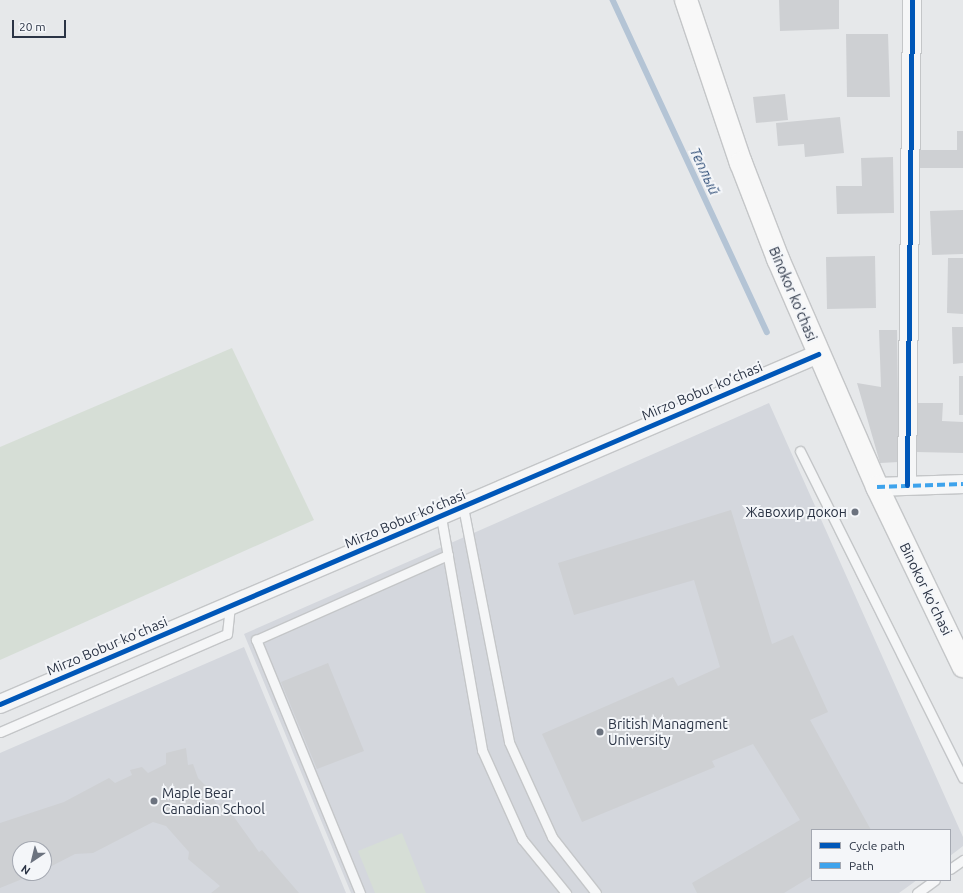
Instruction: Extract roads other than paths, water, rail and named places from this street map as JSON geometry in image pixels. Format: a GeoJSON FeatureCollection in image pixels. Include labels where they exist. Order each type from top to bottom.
{"type":"FeatureCollection","features":[{"type":"Feature","properties":{"kind":"main road","name":"Binokor ko'chasi"},"geometry":{"type":"LineString","coordinates":[[686,0],[754,198],[818,354],[877,487],[963,666]]}},
{"type":"Feature","properties":{"kind":"street"},"geometry":{"type":"LineString","coordinates":[[907,484],[912,0]]}},
{"type":"Feature","properties":{"kind":"street","name":"Mirzo Bobur ko‘chasi"},"geometry":{"type":"LineString","coordinates":[[0,704],[441,517],[818,354]]}},
{"type":"Feature","properties":{"kind":"street"},"geometry":{"type":"LineString","coordinates":[[877,487],[907,484],[963,484]]}},
{"type":"Feature","properties":{"kind":"lane"},"geometry":{"type":"LineString","coordinates":[[800,451],[963,778]]}},
{"type":"Feature","properties":{"kind":"lane"},"geometry":{"type":"LineString","coordinates":[[463,507],[509,742],[552,837],[596,893]]}},
{"type":"Feature","properties":{"kind":"lane"},"geometry":{"type":"LineString","coordinates":[[441,517],[482,750],[522,839],[566,893]]}},
{"type":"Feature","properties":{"kind":"lane"},"geometry":{"type":"LineString","coordinates":[[360,893],[256,640],[448,555]]}},
{"type":"Feature","properties":{"kind":"lane"},"geometry":{"type":"LineString","coordinates":[[0,732],[227,634],[230,607]]}},
{"type":"Feature","properties":{"kind":"lane"},"geometry":{"type":"LineString","coordinates":[[951,868],[963,860]]}},
{"type":"Feature","properties":{"kind":"lane"},"geometry":{"type":"LineString","coordinates":[[917,893],[934,881]]}},
{"type":"Feature","properties":{"kind":"waterway","name":"Теплый"},"geometry":{"type":"LineString","coordinates":[[613,0],[767,332]]}},
{"type":"Feature","properties":{"kind":"place","name":"Жавохир докон"},"geometry":{"type":"Point","coordinates":[855,512]}},
{"type":"Feature","properties":{"kind":"place","name":"British Managment University"},"geometry":{"type":"Point","coordinates":[600,732]}},
{"type":"Feature","properties":{"kind":"place","name":"Maple Bear Canadian School"},"geometry":{"type":"Point","coordinates":[154,801]}}]}
